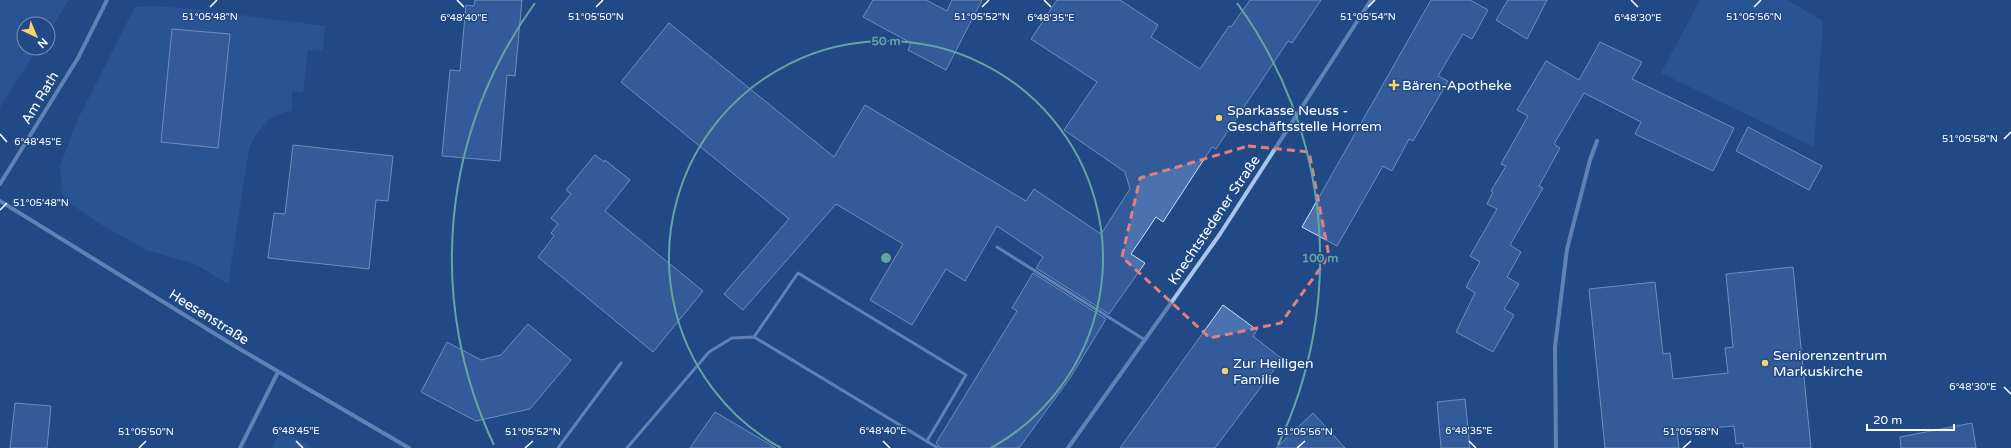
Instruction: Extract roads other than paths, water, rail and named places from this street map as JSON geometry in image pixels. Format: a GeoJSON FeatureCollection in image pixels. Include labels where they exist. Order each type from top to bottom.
{"type":"FeatureCollection","features":[{"type":"Feature","properties":{"kind":"street","name":"Am Rath"},"geometry":{"type":"LineString","coordinates":[[0,184],[78,58],[107,0]]}},
{"type":"Feature","properties":{"kind":"street","name":"Knechtstedener Straße"},"geometry":{"type":"LineString","coordinates":[[1068,448],[1220,234],[1371,0]]}},
{"type":"Feature","properties":{"kind":"street"},"geometry":{"type":"LineString","coordinates":[[1556,448],[1555,347],[1567,249],[1590,160],[1597,141]]}},
{"type":"Feature","properties":{"kind":"street","name":"Heesenstraße"},"geometry":{"type":"LineString","coordinates":[[0,201],[278,372],[409,448]]}},
{"type":"Feature","properties":{"kind":"street"},"geometry":{"type":"LineString","coordinates":[[240,448],[278,372]]}},
{"type":"Feature","properties":{"kind":"lane"},"geometry":{"type":"LineString","coordinates":[[998,247],[1145,340]]}},
{"type":"Feature","properties":{"kind":"lane"},"geometry":{"type":"LineString","coordinates":[[754,337],[798,273],[966,374],[927,441]]}},
{"type":"Feature","properties":{"kind":"lane"},"geometry":{"type":"LineString","coordinates":[[627,448],[709,352],[732,338],[754,337],[938,448]]}},
{"type":"Feature","properties":{"kind":"lane"},"geometry":{"type":"LineString","coordinates":[[558,448],[621,363]]}},
{"type":"Feature","properties":{"kind":"place","name":"Bären-Apotheke"},"geometry":{"type":"Point","coordinates":[1394,85]}},
{"type":"Feature","properties":{"kind":"place","name":"Sparkasse Neuss - Geschäftsstelle Horrem"},"geometry":{"type":"Point","coordinates":[1219,118]}},
{"type":"Feature","properties":{"kind":"place","name":"Seniorenzentrum Markuskirche"},"geometry":{"type":"Point","coordinates":[1765,363]}},
{"type":"Feature","properties":{"kind":"place","name":"Zur Heiligen Familie"},"geometry":{"type":"Point","coordinates":[1225,371]}}]}
